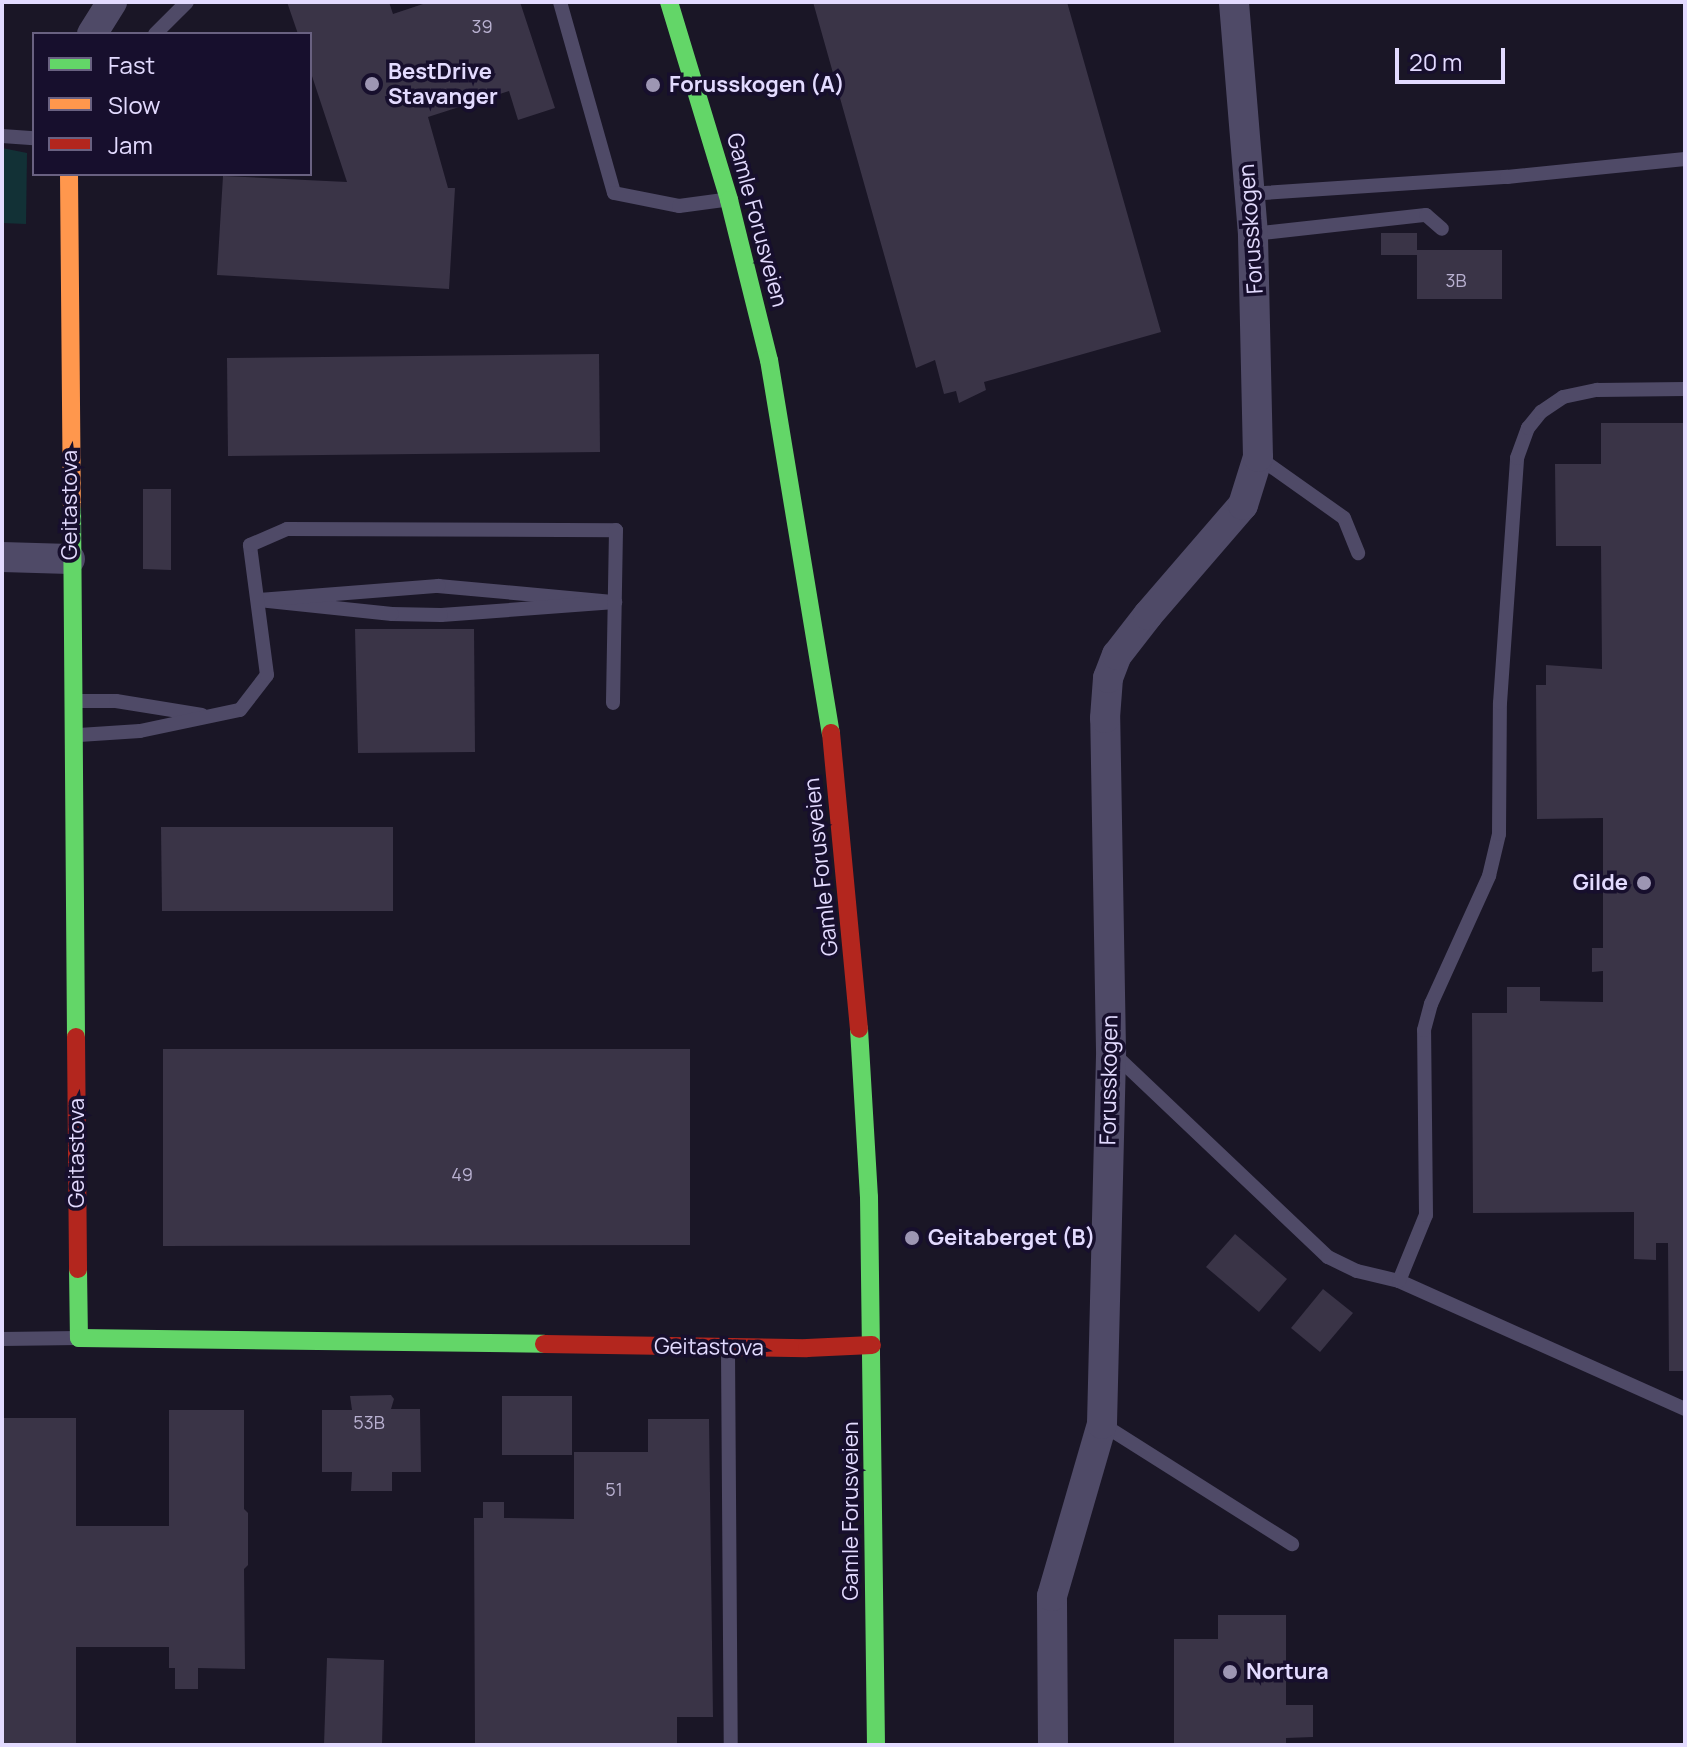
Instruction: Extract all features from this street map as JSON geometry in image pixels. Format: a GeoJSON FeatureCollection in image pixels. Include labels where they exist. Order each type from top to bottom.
{"type":"FeatureCollection","features":[{"type":"Feature","properties":{"kind":"street"},"geometry":{"type":"LineString","coordinates":[[93,32],[112,2]]}},
{"type":"Feature","properties":{"kind":"street","name":"Gamle Forusveien"},"geometry":{"type":"LineString","coordinates":[[669,2],[729,200],[769,360],[829,712],[859,1028],[869,1197],[876,1745]]}},
{"type":"Feature","properties":{"kind":"street","name":"Forusskogen"},"geometry":{"type":"LineString","coordinates":[[1053,1745],[1052,1596],[1102,1424],[1111,1050],[1105,718],[1108,678],[1117,655],[1148,615],[1243,505],[1258,457],[1253,234],[1234,2]]}},
{"type":"Feature","properties":{"kind":"street","name":"Geitastova"},"geometry":{"type":"LineString","coordinates":[[69,176],[79,1338],[728,1347],[872,1345]]}},
{"type":"Feature","properties":{"kind":"street"},"geometry":{"type":"LineString","coordinates":[[2,557],[70,559]]}},
{"type":"Feature","properties":{"kind":"lane"},"geometry":{"type":"LineString","coordinates":[[157,32],[187,2]]}},
{"type":"Feature","properties":{"kind":"lane"},"geometry":{"type":"LineString","coordinates":[[560,2],[614,193],[679,206],[729,200]]}},
{"type":"Feature","properties":{"kind":"lane"},"geometry":{"type":"LineString","coordinates":[[2,136],[32,138]]}},
{"type":"Feature","properties":{"kind":"lane"},"geometry":{"type":"LineString","coordinates":[[1249,194],[1507,177],[1685,159]]}},
{"type":"Feature","properties":{"kind":"lane"},"geometry":{"type":"LineString","coordinates":[[1253,234],[1426,215],[1442,229]]}},
{"type":"Feature","properties":{"kind":"lane"},"geometry":{"type":"LineString","coordinates":[[1399,1281],[1426,1215],[1424,1030],[1431,1004],[1489,876],[1499,834],[1500,703],[1517,458],[1528,428],[1541,412],[1563,397],[1597,390],[1685,389]]}},
{"type":"Feature","properties":{"kind":"lane"},"geometry":{"type":"LineString","coordinates":[[1258,457],[1344,518],[1358,553]]}},
{"type":"Feature","properties":{"kind":"lane"},"geometry":{"type":"LineString","coordinates":[[74,736],[140,731],[240,710],[267,675],[250,545],[287,529],[616,530],[613,703]]}},
{"type":"Feature","properties":{"kind":"lane"},"geometry":{"type":"LineString","coordinates":[[259,600],[438,586],[615,602]]}},
{"type":"Feature","properties":{"kind":"lane"},"geometry":{"type":"LineString","coordinates":[[259,600],[392,614],[441,615],[615,602]]}},
{"type":"Feature","properties":{"kind":"lane"},"geometry":{"type":"LineString","coordinates":[[73,701],[116,701],[214,716]]}},
{"type":"Feature","properties":{"kind":"lane"},"geometry":{"type":"LineString","coordinates":[[1111,1050],[1328,1257],[1357,1271],[1399,1281],[1685,1409]]}},
{"type":"Feature","properties":{"kind":"lane"},"geometry":{"type":"LineString","coordinates":[[2,1339],[79,1338]]}},
{"type":"Feature","properties":{"kind":"lane"},"geometry":{"type":"LineString","coordinates":[[728,1347],[731,1745]]}},
{"type":"Feature","properties":{"kind":"lane"},"geometry":{"type":"LineString","coordinates":[[1102,1424],[1292,1544]]}},
{"type":"Feature","properties":{"kind":"green space"},"geometry":{"type":"Polygon","coordinates":[[[2,148],[27,153],[26,224],[2,223],[2,148]]]}},
{"type":"Feature","properties":{"kind":"building"},"geometry":{"type":"Polygon","coordinates":[[[287,2],[389,2],[393,14],[429,2],[520,2],[555,108],[518,120],[509,91],[428,117],[448,188],[455,188],[449,289],[217,275],[223,176],[347,182],[312,76],[312,32],[297,32],[287,2]]]}},
{"type":"Feature","properties":{"kind":"building"},"geometry":{"type":"Polygon","coordinates":[[[813,2],[1067,2],[1161,332],[984,382],[986,390],[959,403],[956,391],[944,394],[935,360],[916,368],[813,2]]]}},
{"type":"Feature","properties":{"kind":"building"},"geometry":{"type":"Polygon","coordinates":[[[1381,233],[1417,233],[1417,250],[1502,250],[1502,299],[1417,299],[1417,255],[1381,255],[1381,233]]]}},
{"type":"Feature","properties":{"kind":"building"},"geometry":{"type":"Polygon","coordinates":[[[599,354],[600,452],[228,456],[227,358],[599,354]]]}},
{"type":"Feature","properties":{"kind":"building","name":"Gilde"},"geometry":{"type":"Polygon","coordinates":[[[1601,423],[1685,423],[1685,1371],[1669,1371],[1668,1243],[1656,1243],[1656,1260],[1634,1259],[1634,1212],[1473,1213],[1472,1013],[1507,1013],[1507,987],[1540,987],[1540,1001],[1603,1002],[1603,971],[1592,972],[1592,948],[1603,948],[1603,818],[1537,819],[1536,685],[1546,685],[1546,665],[1602,669],[1601,546],[1556,546],[1555,464],[1601,464],[1601,423]]]}},
{"type":"Feature","properties":{"kind":"building"},"geometry":{"type":"Polygon","coordinates":[[[143,489],[171,489],[171,570],[143,569],[143,489]]]}},
{"type":"Feature","properties":{"kind":"building"},"geometry":{"type":"Polygon","coordinates":[[[355,629],[474,629],[475,752],[358,753],[355,629]]]}},
{"type":"Feature","properties":{"kind":"building"},"geometry":{"type":"Polygon","coordinates":[[[161,827],[393,827],[393,911],[162,911],[161,827]]]}},
{"type":"Feature","properties":{"kind":"building"},"geometry":{"type":"Polygon","coordinates":[[[163,1049],[690,1049],[690,1245],[163,1246],[163,1049]]]}},
{"type":"Feature","properties":{"kind":"building"},"geometry":{"type":"Polygon","coordinates":[[[1235,1234],[1287,1279],[1259,1312],[1206,1267],[1235,1234]]]}},
{"type":"Feature","properties":{"kind":"building"},"geometry":{"type":"Polygon","coordinates":[[[1323,1289],[1353,1313],[1320,1352],[1291,1328],[1323,1289]]]}},
{"type":"Feature","properties":{"kind":"building"},"geometry":{"type":"Polygon","coordinates":[[[391,1395],[394,1399],[391,1409],[420,1409],[421,1472],[392,1472],[392,1491],[351,1491],[352,1472],[322,1472],[322,1410],[352,1410],[350,1396],[391,1395]]]}},
{"type":"Feature","properties":{"kind":"building"},"geometry":{"type":"Polygon","coordinates":[[[502,1396],[572,1396],[572,1455],[502,1455],[502,1396]]]}},
{"type":"Feature","properties":{"kind":"building"},"geometry":{"type":"Polygon","coordinates":[[[169,1410],[244,1410],[244,1509],[248,1513],[248,1565],[244,1569],[245,1669],[198,1668],[198,1689],[175,1689],[175,1668],[169,1668],[169,1647],[76,1647],[76,1745],[2,1745],[2,1418],[76,1418],[76,1526],[169,1526],[169,1410]]]}},
{"type":"Feature","properties":{"kind":"building"},"geometry":{"type":"Polygon","coordinates":[[[648,1419],[709,1419],[713,1717],[677,1717],[677,1745],[475,1745],[474,1518],[483,1518],[483,1502],[504,1502],[504,1518],[574,1519],[574,1452],[648,1452],[648,1419]]]}},
{"type":"Feature","properties":{"kind":"building","name":"Nortura"},"geometry":{"type":"Polygon","coordinates":[[[1218,1615],[1286,1615],[1286,1705],[1313,1705],[1313,1737],[1286,1738],[1286,1745],[1174,1745],[1174,1639],[1218,1639],[1218,1615]]]}},
{"type":"Feature","properties":{"kind":"building"},"geometry":{"type":"Polygon","coordinates":[[[327,1658],[384,1660],[382,1745],[324,1745],[327,1658]]]}},
{"type":"Feature","properties":{"kind":"traffic: fast"},"geometry":{"type":"LineString","coordinates":[[669,2],[729,200],[769,360],[831,733]]}},
{"type":"Feature","properties":{"kind":"traffic: fast"},"geometry":{"type":"LineString","coordinates":[[72,505],[76,1037]]}},
{"type":"Feature","properties":{"kind":"traffic: fast"},"geometry":{"type":"LineString","coordinates":[[859,1029],[869,1197],[876,1745]]}},
{"type":"Feature","properties":{"kind":"traffic: fast"},"geometry":{"type":"LineString","coordinates":[[78,1269],[79,1338],[544,1344]]}},
{"type":"Feature","properties":{"kind":"traffic: slow"},"geometry":{"type":"LineString","coordinates":[[69,176],[72,505]]}},
{"type":"Feature","properties":{"kind":"traffic: jam"},"geometry":{"type":"LineString","coordinates":[[831,733],[859,1029]]}},
{"type":"Feature","properties":{"kind":"traffic: jam"},"geometry":{"type":"LineString","coordinates":[[76,1037],[78,1269]]}},
{"type":"Feature","properties":{"kind":"traffic: jam"},"geometry":{"type":"LineString","coordinates":[[544,1344],[807,1348],[872,1345]]}},
{"type":"Feature","properties":{"kind":"place","name":"BestDrive Stavanger"},"geometry":{"type":"Point","coordinates":[372,84]}},
{"type":"Feature","properties":{"kind":"place","name":"Forusskogen (A)"},"geometry":{"type":"Point","coordinates":[653,85]}},
{"type":"Feature","properties":{"kind":"place","name":"Gilde"},"geometry":{"type":"Point","coordinates":[1644,883]}},
{"type":"Feature","properties":{"kind":"place","name":"Geitaberget (B)"},"geometry":{"type":"Point","coordinates":[912,1238]}},
{"type":"Feature","properties":{"kind":"place","name":"Nortura"},"geometry":{"type":"Point","coordinates":[1230,1672]}}]}
